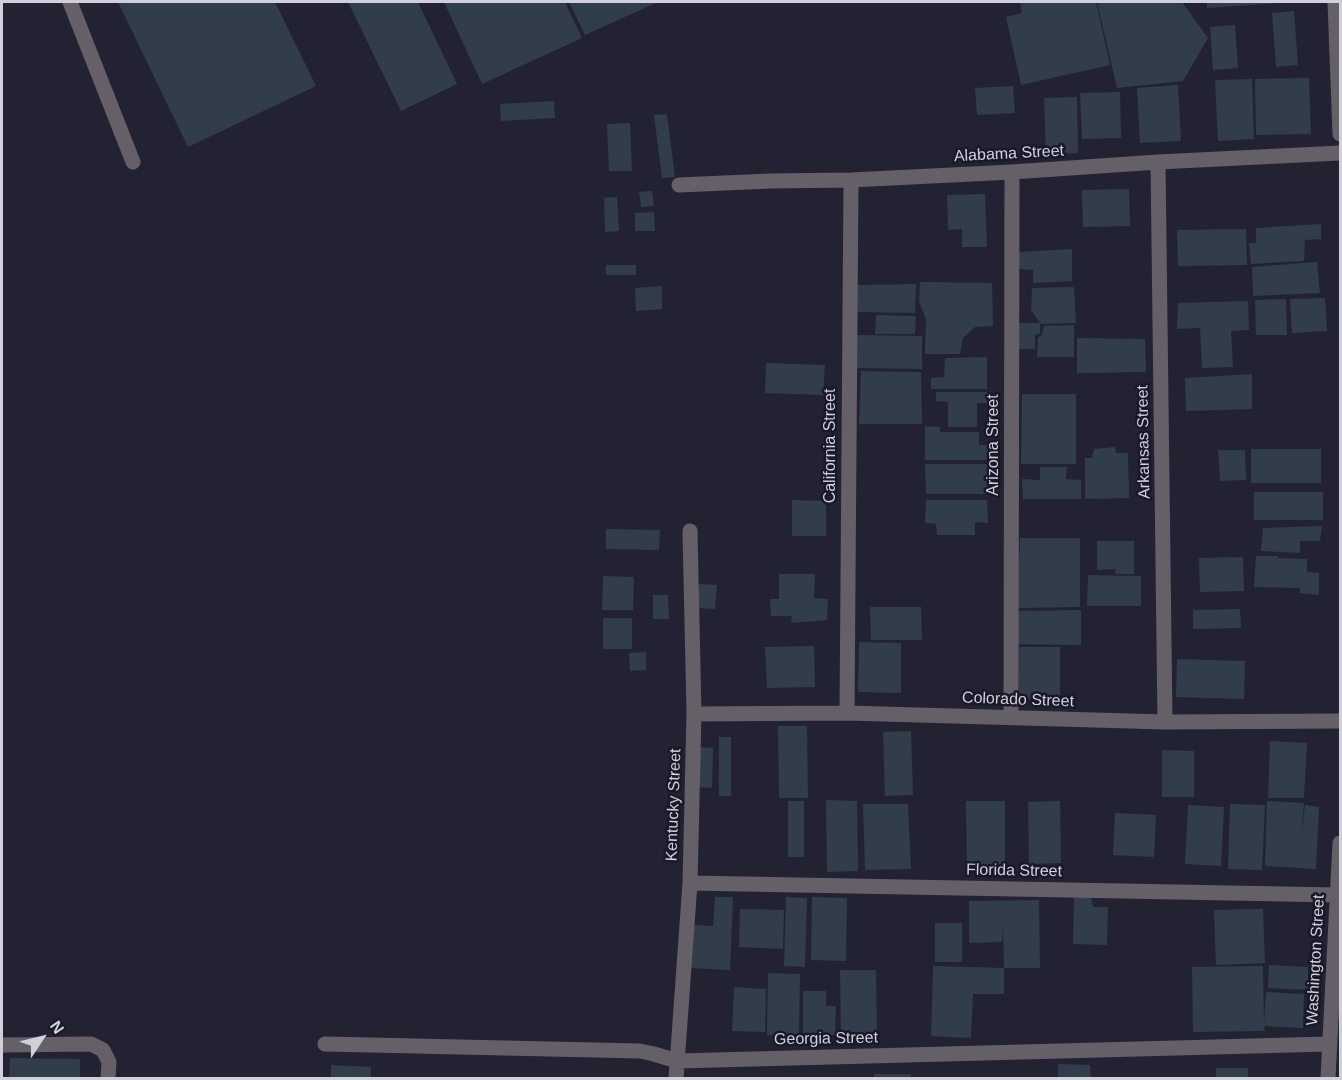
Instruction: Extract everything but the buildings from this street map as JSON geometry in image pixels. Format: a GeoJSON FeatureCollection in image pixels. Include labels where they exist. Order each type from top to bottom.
{"type":"FeatureCollection","features":[{"type":"Feature","properties":{"kind":"street"},"geometry":{"type":"LineString","coordinates":[[70,2],[133,162]]}},
{"type":"Feature","properties":{"kind":"street"},"geometry":{"type":"LineString","coordinates":[[1335,2],[1341,134]]}},
{"type":"Feature","properties":{"kind":"street","name":"Alabama Street"},"geometry":{"type":"LineString","coordinates":[[679,185],[851,180],[1341,153]]}},
{"type":"Feature","properties":{"kind":"street","name":"Arkansas Street"},"geometry":{"type":"LineString","coordinates":[[1158,162],[1165,722]]}},
{"type":"Feature","properties":{"kind":"street","name":"Arizona Street"},"geometry":{"type":"LineString","coordinates":[[1011,718],[1012,172]]}},
{"type":"Feature","properties":{"kind":"street","name":"California Street"},"geometry":{"type":"LineString","coordinates":[[847,712],[851,180]]}},
{"type":"Feature","properties":{"kind":"street","name":"Kentucky Street"},"geometry":{"type":"LineString","coordinates":[[676,1078],[690,883],[694,714],[690,531]]}},
{"type":"Feature","properties":{"kind":"street","name":"Colorado Street"},"geometry":{"type":"LineString","coordinates":[[694,714],[847,712],[1165,722],[1341,721]]}},
{"type":"Feature","properties":{"kind":"street","name":"Washington Street"},"geometry":{"type":"LineString","coordinates":[[1328,1078],[1341,843]]}},
{"type":"Feature","properties":{"kind":"street","name":"Florida Street"},"geometry":{"type":"LineString","coordinates":[[690,883],[1338,896]]}},
{"type":"Feature","properties":{"kind":"street"},"geometry":{"type":"LineString","coordinates":[[2,1045],[92,1044],[103,1050],[109,1062],[108,1078]]}},
{"type":"Feature","properties":{"kind":"street","name":"Georgia Street"},"geometry":{"type":"LineString","coordinates":[[325,1044],[628,1051],[654,1054],[677,1061],[1329,1044]]}}]}
